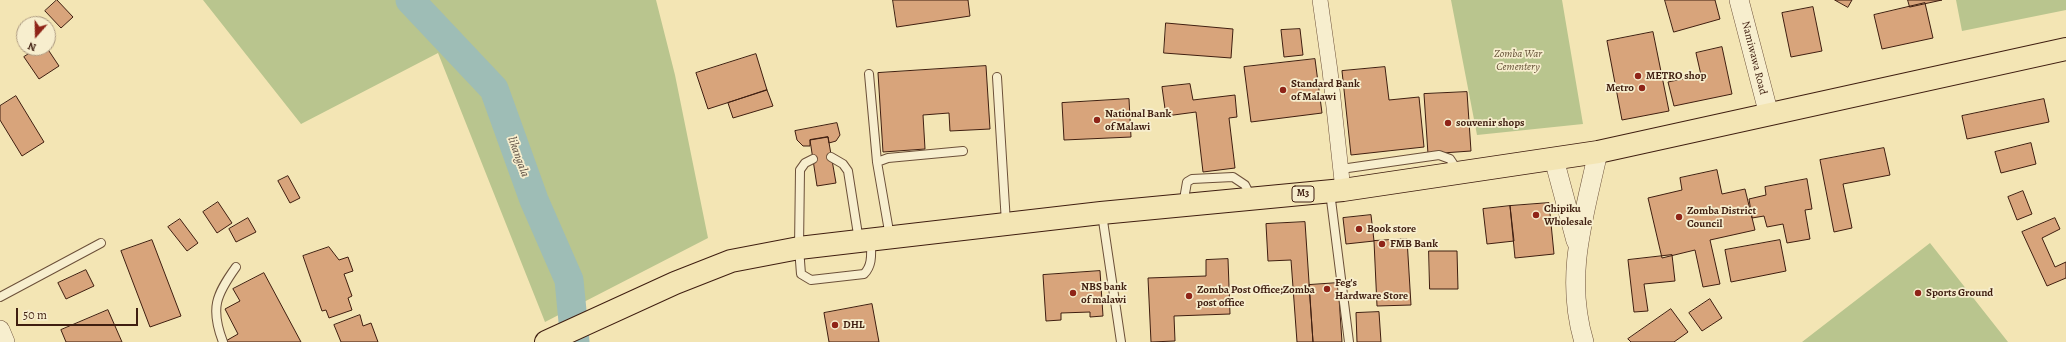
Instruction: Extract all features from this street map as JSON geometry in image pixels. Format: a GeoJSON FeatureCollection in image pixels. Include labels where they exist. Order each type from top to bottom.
{"type":"FeatureCollection","features":[{"type":"Feature","properties":{"kind":"highway","name":"M3"},"geometry":{"type":"LineString","coordinates":[[546,342],[675,283],[731,261],[799,248],[1102,213],[1253,200],[1338,184],[1459,174],[1554,159],[1598,152],[2066,49]]}},
{"type":"Feature","properties":{"kind":"street"},"geometry":{"type":"LineString","coordinates":[[1320,0],[1330,71],[1338,184]]}},
{"type":"Feature","properties":{"kind":"street","name":"Namiwawa Road"},"geometry":{"type":"LineString","coordinates":[[1739,0],[1769,115]]}},
{"type":"Feature","properties":{"kind":"street"},"geometry":{"type":"LineString","coordinates":[[1584,342],[1580,328],[1574,290],[1577,246],[1598,152]]}},
{"type":"Feature","properties":{"kind":"street"},"geometry":{"type":"LineString","coordinates":[[1554,159],[1577,246]]}},
{"type":"Feature","properties":{"kind":"street"},"geometry":{"type":"LineString","coordinates":[[0,330],[5,342]]}},
{"type":"Feature","properties":{"kind":"lane"},"geometry":{"type":"LineString","coordinates":[[813,159],[805,163],[800,170],[799,248],[801,274],[811,280],[864,274],[870,263],[873,240],[876,162],[869,74]]}},
{"type":"Feature","properties":{"kind":"lane"},"geometry":{"type":"LineString","coordinates":[[997,77],[1006,224]]}},
{"type":"Feature","properties":{"kind":"lane"},"geometry":{"type":"LineString","coordinates":[[876,162],[888,158],[963,151]]}},
{"type":"Feature","properties":{"kind":"lane"},"geometry":{"type":"LineString","coordinates":[[832,157],[843,164],[848,171],[873,240]]}},
{"type":"Feature","properties":{"kind":"lane"},"geometry":{"type":"LineString","coordinates":[[1338,184],[1349,342]]}},
{"type":"Feature","properties":{"kind":"lane"},"geometry":{"type":"LineString","coordinates":[[1102,213],[1121,342]]}},
{"type":"Feature","properties":{"kind":"lane"},"geometry":{"type":"LineString","coordinates":[[0,296],[101,243]]}},
{"type":"Feature","properties":{"kind":"lane"},"geometry":{"type":"LineString","coordinates":[[223,342],[215,313],[216,300],[225,282],[236,266]]}},
{"type":"Feature","properties":{"kind":"green space"},"geometry":{"type":"Polygon","coordinates":[[[203,0],[656,0],[675,75],[708,238],[545,322],[438,53],[301,124],[203,0]]]}},
{"type":"Feature","properties":{"kind":"green space","name":"Zomba War Cementery"},"geometry":{"type":"Polygon","coordinates":[[[1451,0],[1562,0],[1583,124],[1477,135],[1451,0]]]}},
{"type":"Feature","properties":{"kind":"green space"},"geometry":{"type":"Polygon","coordinates":[[[1956,0],[2066,0],[2066,10],[1962,31],[1956,0]]]}},
{"type":"Feature","properties":{"kind":"green space","name":"Sports Ground"},"geometry":{"type":"Polygon","coordinates":[[[1930,243],[2008,342],[1802,342],[1930,243]]]}},
{"type":"Feature","properties":{"kind":"building"},"geometry":{"type":"Polygon","coordinates":[[[57,0],[73,17],[61,28],[56,23],[56,16],[50,16],[45,11],[57,0]]]}},
{"type":"Feature","properties":{"kind":"building"},"geometry":{"type":"Polygon","coordinates":[[[893,0],[968,0],[970,16],[897,27],[893,0]]]}},
{"type":"Feature","properties":{"kind":"building"},"geometry":{"type":"Polygon","coordinates":[[[1665,0],[1715,0],[1720,19],[1674,32],[1665,0]]]}},
{"type":"Feature","properties":{"kind":"building"},"geometry":{"type":"Polygon","coordinates":[[[1835,0],[1852,0],[1848,7],[1835,0]]]}},
{"type":"Feature","properties":{"kind":"building"},"geometry":{"type":"Polygon","coordinates":[[[1908,0],[1942,0],[1910,7],[1908,0]]]}},
{"type":"Feature","properties":{"kind":"building"},"geometry":{"type":"Polygon","coordinates":[[[1925,3],[1933,38],[1882,49],[1874,15],[1925,3]]]}},
{"type":"Feature","properties":{"kind":"building"},"geometry":{"type":"Polygon","coordinates":[[[1813,7],[1822,51],[1791,57],[1782,13],[1813,7]]]}},
{"type":"Feature","properties":{"kind":"building"},"geometry":{"type":"Polygon","coordinates":[[[1166,23],[1233,29],[1231,58],[1164,53],[1166,23]]]}},
{"type":"Feature","properties":{"kind":"building"},"geometry":{"type":"Polygon","coordinates":[[[1300,29],[1303,55],[1284,57],[1281,30],[1300,29]]]}},
{"type":"Feature","properties":{"kind":"building","name":"METRO shop"},"geometry":{"type":"Polygon","coordinates":[[[1653,32],[1669,111],[1622,120],[1607,41],[1653,32]]]}},
{"type":"Feature","properties":{"kind":"building"},"geometry":{"type":"Polygon","coordinates":[[[1722,47],[1732,94],[1674,106],[1668,82],[1701,75],[1696,53],[1722,47]]]}},
{"type":"Feature","properties":{"kind":"building"},"geometry":{"type":"Polygon","coordinates":[[[756,54],[767,90],[708,109],[696,73],[756,54]]]}},
{"type":"Feature","properties":{"kind":"building"},"geometry":{"type":"Polygon","coordinates":[[[52,56],[59,66],[39,79],[24,57],[52,56]]]}},
{"type":"Feature","properties":{"kind":"building","name":"Standard Bank of Malawi"},"geometry":{"type":"Polygon","coordinates":[[[1315,59],[1322,113],[1251,122],[1244,67],[1315,59]]]}},
{"type":"Feature","properties":{"kind":"building"},"geometry":{"type":"Polygon","coordinates":[[[986,66],[990,129],[950,131],[949,113],[923,115],[925,149],[883,152],[878,73],[986,66]]]}},
{"type":"Feature","properties":{"kind":"building"},"geometry":{"type":"Polygon","coordinates":[[[1385,67],[1389,100],[1419,97],[1424,147],[1351,155],[1342,71],[1385,67]]]}},
{"type":"Feature","properties":{"kind":"building"},"geometry":{"type":"Polygon","coordinates":[[[1190,84],[1193,100],[1235,95],[1237,117],[1229,118],[1235,168],[1203,172],[1196,112],[1166,116],[1162,87],[1190,84]]]}},
{"type":"Feature","properties":{"kind":"building"},"geometry":{"type":"Polygon","coordinates":[[[767,90],[773,106],[733,118],[728,103],[767,90]]]}},
{"type":"Feature","properties":{"kind":"building","name":"souvenir shops"},"geometry":{"type":"Polygon","coordinates":[[[1467,92],[1471,151],[1428,154],[1424,94],[1467,92]]]}},
{"type":"Feature","properties":{"kind":"building"},"geometry":{"type":"Polygon","coordinates":[[[16,96],[44,142],[22,156],[0,120],[0,106],[16,96]]]}},
{"type":"Feature","properties":{"kind":"building","name":"National Bank of Malawi"},"geometry":{"type":"Polygon","coordinates":[[[1129,99],[1131,137],[1064,140],[1062,103],[1129,99]]]}},
{"type":"Feature","properties":{"kind":"building"},"geometry":{"type":"Polygon","coordinates":[[[2044,99],[2049,122],[1967,139],[1962,116],[2044,99]]]}},
{"type":"Feature","properties":{"kind":"building"},"geometry":{"type":"Polygon","coordinates":[[[837,123],[840,135],[836,141],[829,143],[828,137],[810,140],[810,146],[803,146],[797,140],[795,131],[837,123]]]}},
{"type":"Feature","properties":{"kind":"building"},"geometry":{"type":"Polygon","coordinates":[[[828,137],[836,183],[817,186],[810,140],[828,137]]]}},
{"type":"Feature","properties":{"kind":"building"},"geometry":{"type":"Polygon","coordinates":[[[2031,143],[2036,164],[2001,173],[1995,152],[2031,143]]]}},
{"type":"Feature","properties":{"kind":"building"},"geometry":{"type":"Polygon","coordinates":[[[1884,148],[1890,175],[1843,184],[1852,228],[1834,232],[1820,160],[1884,148]]]}},
{"type":"Feature","properties":{"kind":"building"},"geometry":{"type":"Polygon","coordinates":[[[1717,170],[1722,194],[1745,189],[1755,230],[1710,240],[1720,284],[1703,287],[1695,250],[1662,258],[1648,198],[1682,190],[1680,178],[1717,170]]]}},
{"type":"Feature","properties":{"kind":"building"},"geometry":{"type":"Polygon","coordinates":[[[288,176],[300,198],[290,203],[278,181],[288,176]]]}},
{"type":"Feature","properties":{"kind":"building"},"geometry":{"type":"Polygon","coordinates":[[[1807,179],[1812,209],[1805,210],[1810,239],[1787,243],[1783,224],[1767,227],[1764,216],[1752,218],[1749,199],[1766,195],[1765,187],[1807,179]]]}},
{"type":"Feature","properties":{"kind":"building"},"geometry":{"type":"Polygon","coordinates":[[[2023,191],[2032,214],[2017,220],[2008,197],[2023,191]]]}},
{"type":"Feature","properties":{"kind":"building"},"geometry":{"type":"Polygon","coordinates":[[[218,202],[232,223],[217,233],[203,212],[218,202]]]}},
{"type":"Feature","properties":{"kind":"building"},"geometry":{"type":"Polygon","coordinates":[[[1549,203],[1554,254],[1515,258],[1510,206],[1549,203]]]}},
{"type":"Feature","properties":{"kind":"building"},"geometry":{"type":"Polygon","coordinates":[[[1510,206],[1514,241],[1487,244],[1483,209],[1510,206]]]}},
{"type":"Feature","properties":{"kind":"building"},"geometry":{"type":"Polygon","coordinates":[[[1371,215],[1374,241],[1346,244],[1343,218],[1371,215]]]}},
{"type":"Feature","properties":{"kind":"building"},"geometry":{"type":"Polygon","coordinates":[[[248,218],[256,232],[236,242],[229,229],[248,218]]]}},
{"type":"Feature","properties":{"kind":"building"},"geometry":{"type":"Polygon","coordinates":[[[2055,218],[2060,229],[2042,238],[2055,267],[2066,262],[2066,278],[2047,286],[2022,232],[2055,218]]]}},
{"type":"Feature","properties":{"kind":"building"},"geometry":{"type":"Polygon","coordinates":[[[180,219],[198,243],[187,251],[168,227],[180,219]]]}},
{"type":"Feature","properties":{"kind":"building"},"geometry":{"type":"Polygon","coordinates":[[[1305,222],[1313,342],[1297,342],[1291,260],[1268,261],[1266,224],[1305,222]]]}},
{"type":"Feature","properties":{"kind":"building"},"geometry":{"type":"Polygon","coordinates":[[[1407,239],[1411,305],[1377,306],[1374,241],[1407,239]]]}},
{"type":"Feature","properties":{"kind":"building"},"geometry":{"type":"Polygon","coordinates":[[[152,240],[181,316],[150,327],[121,251],[152,240]]]}},
{"type":"Feature","properties":{"kind":"building"},"geometry":{"type":"Polygon","coordinates":[[[1780,240],[1786,271],[1731,282],[1725,250],[1780,240]]]}},
{"type":"Feature","properties":{"kind":"building"},"geometry":{"type":"Polygon","coordinates":[[[329,247],[339,260],[348,257],[353,271],[344,274],[352,296],[348,298],[352,310],[329,318],[326,310],[322,311],[303,256],[329,247]]]}},
{"type":"Feature","properties":{"kind":"building"},"geometry":{"type":"Polygon","coordinates":[[[1429,251],[1457,251],[1458,289],[1430,289],[1429,251]]]}},
{"type":"Feature","properties":{"kind":"building"},"geometry":{"type":"Polygon","coordinates":[[[1672,255],[1675,281],[1644,284],[1648,311],[1634,312],[1628,260],[1672,255]]]}},
{"type":"Feature","properties":{"kind":"building","name":"Zomba Post Office;Zomba post office"},"geometry":{"type":"Polygon","coordinates":[[[1228,259],[1230,314],[1174,316],[1175,341],[1151,342],[1148,278],[1206,276],[1206,260],[1228,259]]]}},
{"type":"Feature","properties":{"kind":"building"},"geometry":{"type":"Polygon","coordinates":[[[86,270],[94,286],[66,299],[58,283],[86,270]]]}},
{"type":"Feature","properties":{"kind":"building","name":"NBS bank of malawi"},"geometry":{"type":"Polygon","coordinates":[[[1100,271],[1103,316],[1090,317],[1090,312],[1061,313],[1061,320],[1046,321],[1043,275],[1100,271]]]}},
{"type":"Feature","properties":{"kind":"building"},"geometry":{"type":"Polygon","coordinates":[[[264,273],[301,342],[224,342],[238,334],[225,309],[240,301],[233,289],[264,273]]]}},
{"type":"Feature","properties":{"kind":"building"},"geometry":{"type":"Polygon","coordinates":[[[1338,283],[1342,342],[1313,342],[1309,285],[1338,283]]]}},
{"type":"Feature","properties":{"kind":"building"},"geometry":{"type":"Polygon","coordinates":[[[1710,299],[1722,318],[1702,331],[1689,313],[1710,299]]]}},
{"type":"Feature","properties":{"kind":"building"},"geometry":{"type":"Polygon","coordinates":[[[872,304],[879,342],[829,342],[824,313],[872,304]]]}},
{"type":"Feature","properties":{"kind":"building"},"geometry":{"type":"Polygon","coordinates":[[[1671,309],[1688,332],[1674,342],[1631,342],[1628,339],[1671,309]]]}},
{"type":"Feature","properties":{"kind":"building"},"geometry":{"type":"Polygon","coordinates":[[[108,310],[122,342],[66,342],[61,330],[108,310]]]}},
{"type":"Feature","properties":{"kind":"building"},"geometry":{"type":"Polygon","coordinates":[[[1379,312],[1381,342],[1357,342],[1356,313],[1379,312]]]}},
{"type":"Feature","properties":{"kind":"building"},"geometry":{"type":"Polygon","coordinates":[[[360,315],[363,326],[371,323],[378,342],[341,342],[334,325],[360,315]]]}},
{"type":"Feature","properties":{"kind":"waterway","name":"likangala"},"geometry":{"type":"LineString","coordinates":[[410,0],[494,89],[534,200],[569,280],[575,342]]}},
{"type":"Feature","properties":{"kind":"place","name":"METRO shop"},"geometry":{"type":"Point","coordinates":[1638,76]}},
{"type":"Feature","properties":{"kind":"place","name":"Metro"},"geometry":{"type":"Point","coordinates":[1642,88]}},
{"type":"Feature","properties":{"kind":"place","name":"Standard Bank of Malawi"},"geometry":{"type":"Point","coordinates":[1283,90]}},
{"type":"Feature","properties":{"kind":"place","name":"National Bank of Malawi"},"geometry":{"type":"Point","coordinates":[1097,120]}},
{"type":"Feature","properties":{"kind":"place","name":"souvenir shops"},"geometry":{"type":"Point","coordinates":[1448,123]}},
{"type":"Feature","properties":{"kind":"place","name":"Chipiku Wholesale"},"geometry":{"type":"Point","coordinates":[1536,215]}},
{"type":"Feature","properties":{"kind":"place","name":"Zomba District Council"},"geometry":{"type":"Point","coordinates":[1679,217]}},
{"type":"Feature","properties":{"kind":"place","name":"Book store"},"geometry":{"type":"Point","coordinates":[1359,229]}},
{"type":"Feature","properties":{"kind":"place","name":"FMB Bank"},"geometry":{"type":"Point","coordinates":[1382,244]}},
{"type":"Feature","properties":{"kind":"place","name":"Feg's Hardware Store"},"geometry":{"type":"Point","coordinates":[1327,289]}},
{"type":"Feature","properties":{"kind":"place","name":"NBS bank of malawi"},"geometry":{"type":"Point","coordinates":[1073,293]}},
{"type":"Feature","properties":{"kind":"place","name":"Sports Ground"},"geometry":{"type":"Point","coordinates":[1918,293]}},
{"type":"Feature","properties":{"kind":"place","name":"Zomba Post Office;Zomba post office"},"geometry":{"type":"Point","coordinates":[1189,296]}},
{"type":"Feature","properties":{"kind":"place","name":"DHL"},"geometry":{"type":"Point","coordinates":[835,325]}}]}
